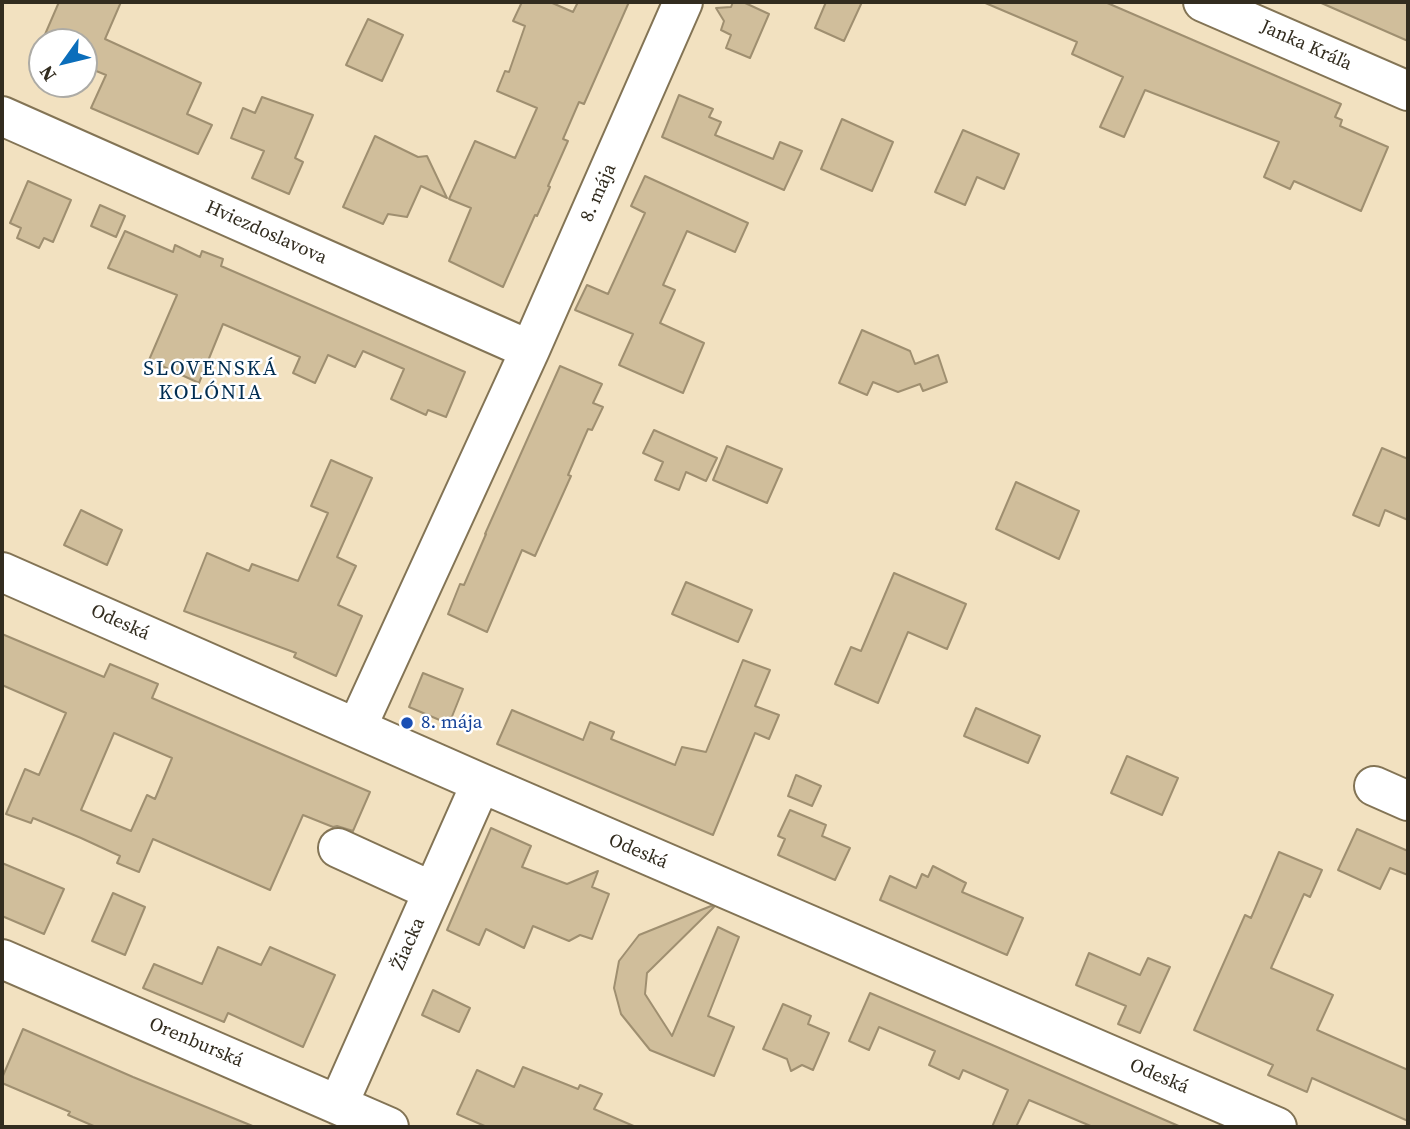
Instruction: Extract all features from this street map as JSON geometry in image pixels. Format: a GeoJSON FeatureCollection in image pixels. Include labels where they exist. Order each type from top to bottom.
{"type":"FeatureCollection","features":[{"type":"Feature","properties":{"kind":"street","name":"8. mája"},"geometry":{"type":"LineString","coordinates":[[357,727],[530,349],[684,2]]}},
{"type":"Feature","properties":{"kind":"street","name":"Janka Kráľa"},"geometry":{"type":"LineString","coordinates":[[1203,2],[1408,91]]}},
{"type":"Feature","properties":{"kind":"street","name":"Hviezdoslavova"},"geometry":{"type":"LineString","coordinates":[[2,116],[530,349]]}},
{"type":"Feature","properties":{"kind":"street","name":"Odeská"},"geometry":{"type":"LineString","coordinates":[[2,572],[481,783],[1277,1127]]}},
{"type":"Feature","properties":{"kind":"street","name":"Žiacka"},"geometry":{"type":"LineString","coordinates":[[338,1105],[481,783]]}},
{"type":"Feature","properties":{"kind":"street"},"geometry":{"type":"LineString","coordinates":[[1374,786],[1408,801]]}},
{"type":"Feature","properties":{"kind":"street"},"geometry":{"type":"LineString","coordinates":[[338,848],[432,891]]}},
{"type":"Feature","properties":{"kind":"street","name":"Orenburská"},"geometry":{"type":"LineString","coordinates":[[2,960],[389,1127]]}},
{"type":"Feature","properties":{"kind":"building"},"geometry":{"type":"Polygon","coordinates":[[[59,2],[121,2],[105,39],[201,83],[187,114],[212,125],[198,154],[91,108],[98,98],[106,75],[98,72],[98,28],[48,28],[59,2]]]}},
{"type":"Feature","properties":{"kind":"building"},"geometry":{"type":"Polygon","coordinates":[[[522,2],[550,2],[573,12],[578,2],[629,2],[584,104],[579,102],[563,139],[568,141],[548,186],[550,187],[503,287],[449,261],[471,208],[449,199],[475,141],[515,158],[537,108],[497,91],[505,71],[509,72],[525,26],[513,21],[522,2]]]}},
{"type":"Feature","properties":{"kind":"building"},"geometry":{"type":"Polygon","coordinates":[[[733,2],[743,2],[769,14],[750,58],[726,48],[731,35],[721,30],[724,21],[716,8],[731,7],[733,2]]]}},
{"type":"Feature","properties":{"kind":"building"},"geometry":{"type":"Polygon","coordinates":[[[826,2],[862,2],[844,41],[815,28],[826,2]]]}},
{"type":"Feature","properties":{"kind":"building"},"geometry":{"type":"Polygon","coordinates":[[[983,2],[1105,2],[1341,104],[1335,117],[1342,120],[1340,126],[1388,147],[1361,211],[1294,181],[1290,189],[1264,177],[1279,142],[1145,90],[1124,137],[1100,127],[1123,77],[1072,54],[1077,42],[983,2]]]}},
{"type":"Feature","properties":{"kind":"building"},"geometry":{"type":"Polygon","coordinates":[[[1319,2],[1408,2],[1408,41],[1319,2]]]}},
{"type":"Feature","properties":{"kind":"building"},"geometry":{"type":"Polygon","coordinates":[[[368,19],[403,35],[382,81],[346,65],[368,19]]]}},
{"type":"Feature","properties":{"kind":"building"},"geometry":{"type":"Polygon","coordinates":[[[679,95],[713,109],[709,117],[721,122],[715,135],[773,159],[780,142],[802,151],[784,190],[662,137],[679,95]]]}},
{"type":"Feature","properties":{"kind":"building"},"geometry":{"type":"Polygon","coordinates":[[[262,97],[313,115],[295,158],[303,162],[289,194],[252,178],[264,151],[231,138],[243,108],[255,113],[262,97]]]}},
{"type":"Feature","properties":{"kind":"building"},"geometry":{"type":"Polygon","coordinates":[[[842,119],[893,142],[872,191],[821,169],[842,119]]]}},
{"type":"Feature","properties":{"kind":"building"},"geometry":{"type":"Polygon","coordinates":[[[963,130],[1019,154],[1004,189],[977,177],[965,205],[935,192],[963,130]]]}},
{"type":"Feature","properties":{"kind":"building"},"geometry":{"type":"Polygon","coordinates":[[[375,136],[418,157],[427,156],[447,198],[421,186],[407,217],[388,214],[383,224],[343,207],[375,136]]]}},
{"type":"Feature","properties":{"kind":"building"},"geometry":{"type":"Polygon","coordinates":[[[645,176],[748,223],[735,252],[687,231],[663,285],[675,290],[660,323],[704,343],[683,393],[619,365],[633,334],[575,310],[587,285],[608,294],[645,213],[631,206],[645,176]]]}},
{"type":"Feature","properties":{"kind":"building"},"geometry":{"type":"Polygon","coordinates":[[[28,181],[71,200],[53,242],[44,238],[39,248],[17,238],[21,228],[10,223],[28,181]]]}},
{"type":"Feature","properties":{"kind":"building"},"geometry":{"type":"Polygon","coordinates":[[[100,205],[125,216],[116,237],[91,226],[100,205]]]}},
{"type":"Feature","properties":{"kind":"building"},"geometry":{"type":"Polygon","coordinates":[[[125,231],[173,252],[175,245],[200,257],[202,251],[223,259],[221,266],[465,372],[446,417],[428,410],[426,415],[391,399],[404,369],[363,351],[355,367],[328,355],[315,383],[293,373],[300,357],[223,324],[199,383],[149,360],[177,295],[108,268],[125,231]]]}},
{"type":"Feature","properties":{"kind":"building"},"geometry":{"type":"Polygon","coordinates":[[[862,330],[910,351],[915,364],[938,355],[947,382],[923,391],[920,384],[898,392],[873,382],[867,395],[839,383],[862,330]]]}},
{"type":"Feature","properties":{"kind":"building"},"geometry":{"type":"Polygon","coordinates":[[[560,366],[602,384],[593,403],[603,407],[592,430],[588,429],[568,475],[571,476],[535,556],[522,550],[487,632],[448,614],[460,584],[464,585],[560,366]]]}},
{"type":"Feature","properties":{"kind":"building"},"geometry":{"type":"Polygon","coordinates":[[[654,430],[717,458],[706,481],[686,472],[679,490],[655,480],[663,462],[643,453],[654,430]]]}},
{"type":"Feature","properties":{"kind":"building"},"geometry":{"type":"Polygon","coordinates":[[[727,446],[782,469],[767,503],[713,480],[727,446]]]}},
{"type":"Feature","properties":{"kind":"building"},"geometry":{"type":"Polygon","coordinates":[[[1382,448],[1408,459],[1408,520],[1385,510],[1379,526],[1353,515],[1382,448]]]}},
{"type":"Feature","properties":{"kind":"building"},"geometry":{"type":"Polygon","coordinates":[[[331,460],[372,478],[337,557],[356,566],[338,605],[362,616],[336,676],[294,657],[296,653],[184,611],[207,553],[249,571],[252,564],[298,581],[328,513],[311,506],[331,460]]]}},
{"type":"Feature","properties":{"kind":"building"},"geometry":{"type":"Polygon","coordinates":[[[1016,482],[1079,511],[1059,559],[996,529],[1016,482]]]}},
{"type":"Feature","properties":{"kind":"building"},"geometry":{"type":"Polygon","coordinates":[[[81,510],[122,530],[107,565],[64,545],[81,510]]]}},
{"type":"Feature","properties":{"kind":"building"},"geometry":{"type":"Polygon","coordinates":[[[894,573],[966,604],[947,649],[908,632],[878,703],[835,684],[851,647],[861,651],[894,573]]]}},
{"type":"Feature","properties":{"kind":"building"},"geometry":{"type":"Polygon","coordinates":[[[686,582],[752,610],[738,642],[672,614],[686,582]]]}},
{"type":"Feature","properties":{"kind":"building"},"geometry":{"type":"Polygon","coordinates":[[[2,634],[104,677],[110,664],[158,684],[152,698],[370,792],[353,831],[333,827],[303,815],[270,890],[153,839],[139,872],[117,863],[120,856],[81,838],[33,818],[31,823],[6,814],[25,769],[39,775],[66,713],[2,685],[2,634]],[[114,733],[81,810],[131,831],[147,795],[155,799],[172,758],[114,733]]]}},
{"type":"Feature","properties":{"kind":"building"},"geometry":{"type":"Polygon","coordinates":[[[743,660],[770,670],[755,706],[779,715],[769,739],[755,733],[713,835],[497,744],[512,710],[583,740],[590,722],[614,732],[611,739],[675,765],[682,747],[706,752],[743,660]]]}},
{"type":"Feature","properties":{"kind":"building"},"geometry":{"type":"Polygon","coordinates":[[[423,673],[463,689],[449,724],[409,707],[423,673]]]}},
{"type":"Feature","properties":{"kind":"building"},"geometry":{"type":"Polygon","coordinates":[[[976,708],[1040,736],[1028,763],[964,736],[976,708]]]}},
{"type":"Feature","properties":{"kind":"building"},"geometry":{"type":"Polygon","coordinates":[[[1127,756],[1178,778],[1162,815],[1111,793],[1127,756]]]}},
{"type":"Feature","properties":{"kind":"building"},"geometry":{"type":"Polygon","coordinates":[[[796,775],[821,786],[812,806],[788,796],[796,775]]]}},
{"type":"Feature","properties":{"kind":"building"},"geometry":{"type":"Polygon","coordinates":[[[790,810],[826,825],[822,836],[850,848],[835,880],[778,855],[785,839],[778,836],[790,810]]]}},
{"type":"Feature","properties":{"kind":"building"},"geometry":{"type":"Polygon","coordinates":[[[491,828],[531,846],[522,867],[567,884],[598,871],[592,887],[609,894],[592,939],[580,935],[569,941],[533,926],[524,948],[486,929],[479,945],[447,930],[491,828]]]}},
{"type":"Feature","properties":{"kind":"building"},"geometry":{"type":"Polygon","coordinates":[[[1357,829],[1408,851],[1408,875],[1390,868],[1380,889],[1338,870],[1357,829]]]}},
{"type":"Feature","properties":{"kind":"building"},"geometry":{"type":"Polygon","coordinates":[[[1279,852],[1322,870],[1310,897],[1304,894],[1271,968],[1333,995],[1317,1030],[1408,1070],[1408,1121],[1312,1078],[1307,1092],[1268,1075],[1273,1065],[1194,1030],[1245,915],[1251,918],[1279,852]]]}},
{"type":"Feature","properties":{"kind":"building"},"geometry":{"type":"Polygon","coordinates":[[[2,863],[64,889],[44,934],[2,916],[2,863]]]}},
{"type":"Feature","properties":{"kind":"building"},"geometry":{"type":"Polygon","coordinates":[[[933,866],[966,883],[962,892],[1023,918],[1007,955],[880,900],[890,876],[916,888],[922,874],[928,877],[933,866]]]}},
{"type":"Feature","properties":{"kind":"building"},"geometry":{"type":"Polygon","coordinates":[[[113,893],[145,907],[125,955],[92,941],[113,893]]]}},
{"type":"Feature","properties":{"kind":"building"},"geometry":{"type":"Polygon","coordinates":[[[714,907],[647,973],[645,994],[672,1036],[718,927],[739,937],[708,1016],[734,1027],[714,1076],[650,1050],[621,1014],[614,988],[619,961],[639,935],[714,907]]]}},
{"type":"Feature","properties":{"kind":"building"},"geometry":{"type":"Polygon","coordinates":[[[218,947],[261,965],[270,947],[335,975],[303,1047],[228,1013],[224,1022],[143,988],[154,964],[202,984],[218,947]]]}},
{"type":"Feature","properties":{"kind":"building"},"geometry":{"type":"Polygon","coordinates":[[[1089,953],[1140,975],[1148,958],[1170,967],[1140,1033],[1118,1024],[1126,1006],[1076,985],[1089,953]]]}},
{"type":"Feature","properties":{"kind":"building"},"geometry":{"type":"Polygon","coordinates":[[[433,990],[470,1008],[459,1032],[422,1015],[433,990]]]}},
{"type":"Feature","properties":{"kind":"building"},"geometry":{"type":"Polygon","coordinates":[[[870,993],[1181,1127],[1093,1127],[1029,1100],[1016,1127],[992,1127],[1008,1090],[963,1070],[959,1079],[929,1065],[935,1051],[879,1027],[869,1050],[849,1041],[870,993]]]}},
{"type":"Feature","properties":{"kind":"building"},"geometry":{"type":"Polygon","coordinates":[[[783,1004],[811,1016],[808,1024],[829,1033],[813,1070],[802,1065],[791,1071],[787,1059],[763,1049],[783,1004]]]}},
{"type":"Feature","properties":{"kind":"building"},"geometry":{"type":"Polygon","coordinates":[[[23,1029],[255,1127],[96,1127],[68,1115],[70,1112],[2,1083],[23,1029]]]}},
{"type":"Feature","properties":{"kind":"building"},"geometry":{"type":"Polygon","coordinates":[[[523,1067],[578,1089],[580,1085],[602,1094],[594,1109],[636,1127],[487,1127],[457,1114],[477,1070],[514,1087],[523,1067]]]}},
{"type":"Feature","properties":{"kind":"place","name":"8. mája"},"geometry":{"type":"Point","coordinates":[407,723]}},
{"type":"Feature","properties":{"kind":"district","name":"SLOVENSKÁ KOLÓNIA"},"geometry":{"type":"Point","coordinates":[211,382]}}]}
